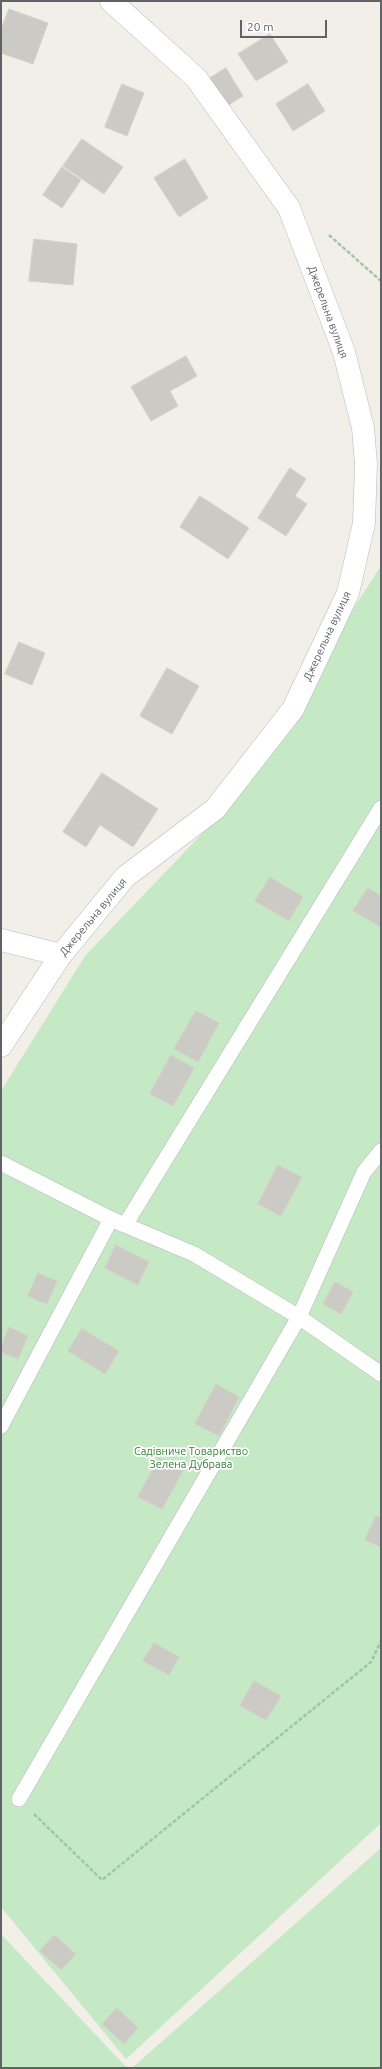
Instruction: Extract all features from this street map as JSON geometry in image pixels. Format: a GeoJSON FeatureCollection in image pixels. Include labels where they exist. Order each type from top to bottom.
{"type":"FeatureCollection","features":[{"type":"Feature","properties":{"kind":"street","name":"Джерельна вулиця"},"geometry":{"type":"LineString","coordinates":[[1,1046],[61,955],[125,877],[215,809],[293,710],[348,593],[364,523],[366,464],[363,428],[344,352],[289,208],[196,78],[111,1]]}},
{"type":"Feature","properties":{"kind":"street"},"geometry":{"type":"LineString","coordinates":[[1,940],[61,955]]}},
{"type":"Feature","properties":{"kind":"lane"},"geometry":{"type":"LineString","coordinates":[[125,1225],[381,808]]}},
{"type":"Feature","properties":{"kind":"lane"},"geometry":{"type":"LineString","coordinates":[[18,1799],[299,1317],[364,1172],[381,1151]]}},
{"type":"Feature","properties":{"kind":"lane"},"geometry":{"type":"LineString","coordinates":[[1,1163],[111,1219],[194,1254],[299,1317],[381,1374]]}},
{"type":"Feature","properties":{"kind":"lane"},"geometry":{"type":"LineString","coordinates":[[1,1426],[111,1219]]}},
{"type":"Feature","properties":{"kind":"path"},"geometry":{"type":"LineString","coordinates":[[324,231],[381,281]]}},
{"type":"Feature","properties":{"kind":"path"},"geometry":{"type":"LineString","coordinates":[[18,1799],[102,1880],[371,1662],[381,1641]]}},
{"type":"Feature","properties":{"kind":"green space","name":"Садівниче Товариство Зелена Дубрава"},"geometry":{"type":"Polygon","coordinates":[[[381,566],[381,1823],[126,2059],[1,1907],[1,1091],[85,956],[218,817],[381,566]]]}},
{"type":"Feature","properties":{"kind":"green space"},"geometry":{"type":"Polygon","coordinates":[[[381,1848],[381,2068],[132,2068],[381,1848]]]}},
{"type":"Feature","properties":{"kind":"green space"},"geometry":{"type":"Polygon","coordinates":[[[1,1934],[127,2068],[1,2068],[1,1934]]]}},
{"type":"Feature","properties":{"kind":"building"},"geometry":{"type":"Polygon","coordinates":[[[9,9],[48,23],[33,64],[1,53],[1,30],[9,9]]]}},
{"type":"Feature","properties":{"kind":"building"},"geometry":{"type":"Polygon","coordinates":[[[270,34],[288,62],[256,81],[238,54],[270,34]]]}},
{"type":"Feature","properties":{"kind":"building"},"geometry":{"type":"Polygon","coordinates":[[[226,68],[243,96],[224,108],[207,80],[226,68]]]}},
{"type":"Feature","properties":{"kind":"building"},"geometry":{"type":"Polygon","coordinates":[[[122,84],[144,93],[127,136],[105,127],[122,84]]]}},
{"type":"Feature","properties":{"kind":"building"},"geometry":{"type":"Polygon","coordinates":[[[308,84],[325,111],[293,131],[276,104],[308,84]]]}},
{"type":"Feature","properties":{"kind":"building"},"geometry":{"type":"Polygon","coordinates":[[[82,139],[123,167],[104,194],[63,166],[82,139]]]}},
{"type":"Feature","properties":{"kind":"building"},"geometry":{"type":"Polygon","coordinates":[[[185,159],[208,198],[179,217],[154,178],[185,159]]]}},
{"type":"Feature","properties":{"kind":"building"},"geometry":{"type":"Polygon","coordinates":[[[62,167],[81,180],[62,208],[43,195],[62,167]]]}},
{"type":"Feature","properties":{"kind":"building"},"geometry":{"type":"Polygon","coordinates":[[[34,239],[77,244],[73,285],[29,281],[34,239]]]}},
{"type":"Feature","properties":{"kind":"building"},"geometry":{"type":"Polygon","coordinates":[[[186,356],[197,376],[170,391],[178,406],[151,421],[131,387],[186,356]]]}},
{"type":"Feature","properties":{"kind":"building"},"geometry":{"type":"Polygon","coordinates":[[[290,468],[306,479],[295,496],[307,504],[286,536],[258,518],[290,468]]]}},
{"type":"Feature","properties":{"kind":"building"},"geometry":{"type":"Polygon","coordinates":[[[200,496],[249,528],[228,559],[180,527],[200,496]]]}},
{"type":"Feature","properties":{"kind":"building"},"geometry":{"type":"Polygon","coordinates":[[[19,642],[45,653],[32,685],[5,674],[19,642]]]}},
{"type":"Feature","properties":{"kind":"building"},"geometry":{"type":"Polygon","coordinates":[[[167,668],[199,686],[172,734],[140,716],[167,668]]]}},
{"type":"Feature","properties":{"kind":"building"},"geometry":{"type":"Polygon","coordinates":[[[102,773],[158,809],[133,847],[100,825],[86,847],[63,832],[102,773]]]}},
{"type":"Feature","properties":{"kind":"building"},"geometry":{"type":"Polygon","coordinates":[[[270,877],[303,897],[289,921],[255,901],[270,877]]]}},
{"type":"Feature","properties":{"kind":"building"},"geometry":{"type":"Polygon","coordinates":[[[368,888],[381,896],[381,927],[353,911],[368,888]]]}},
{"type":"Feature","properties":{"kind":"building"},"geometry":{"type":"Polygon","coordinates":[[[196,1011],[219,1023],[198,1062],[174,1049],[196,1011]]]}},
{"type":"Feature","properties":{"kind":"building"},"geometry":{"type":"Polygon","coordinates":[[[171,1055],[194,1068],[173,1106],[150,1094],[171,1055]]]}},
{"type":"Feature","properties":{"kind":"building"},"geometry":{"type":"Polygon","coordinates":[[[278,1165],[302,1177],[281,1216],[258,1204],[278,1165]]]}},
{"type":"Feature","properties":{"kind":"building"},"geometry":{"type":"Polygon","coordinates":[[[116,1245],[149,1262],[138,1285],[105,1268],[116,1245]]]}},
{"type":"Feature","properties":{"kind":"building"},"geometry":{"type":"Polygon","coordinates":[[[38,1273],[57,1281],[47,1304],[28,1296],[38,1273]]]}},
{"type":"Feature","properties":{"kind":"building"},"geometry":{"type":"Polygon","coordinates":[[[335,1282],[353,1292],[341,1314],[323,1304],[335,1282]]]}},
{"type":"Feature","properties":{"kind":"building"},"geometry":{"type":"Polygon","coordinates":[[[9,1327],[28,1336],[18,1359],[1,1352],[1,1347],[9,1327]]]}},
{"type":"Feature","properties":{"kind":"building"},"geometry":{"type":"Polygon","coordinates":[[[82,1329],[119,1351],[105,1374],[68,1351],[82,1329]]]}},
{"type":"Feature","properties":{"kind":"building"},"geometry":{"type":"Polygon","coordinates":[[[216,1384],[239,1397],[219,1436],[195,1424],[216,1384]]]}},
{"type":"Feature","properties":{"kind":"building"},"geometry":{"type":"Polygon","coordinates":[[[159,1458],[183,1471],[162,1509],[138,1497],[159,1458]]]}},
{"type":"Feature","properties":{"kind":"building"},"geometry":{"type":"Polygon","coordinates":[[[376,1516],[381,1518],[381,1547],[365,1540],[376,1516]]]}},
{"type":"Feature","properties":{"kind":"building"},"geometry":{"type":"Polygon","coordinates":[[[154,1643],[179,1657],[169,1675],[143,1661],[154,1643]]]}},
{"type":"Feature","properties":{"kind":"building"},"geometry":{"type":"Polygon","coordinates":[[[254,1681],[281,1696],[266,1720],[240,1706],[254,1681]]]}},
{"type":"Feature","properties":{"kind":"building"},"geometry":{"type":"Polygon","coordinates":[[[54,1935],[76,1954],[61,1970],[40,1951],[54,1935]]]}},
{"type":"Feature","properties":{"kind":"building"},"geometry":{"type":"Polygon","coordinates":[[[117,2008],[138,2028],[124,2044],[102,2024],[117,2008]]]}}]}
